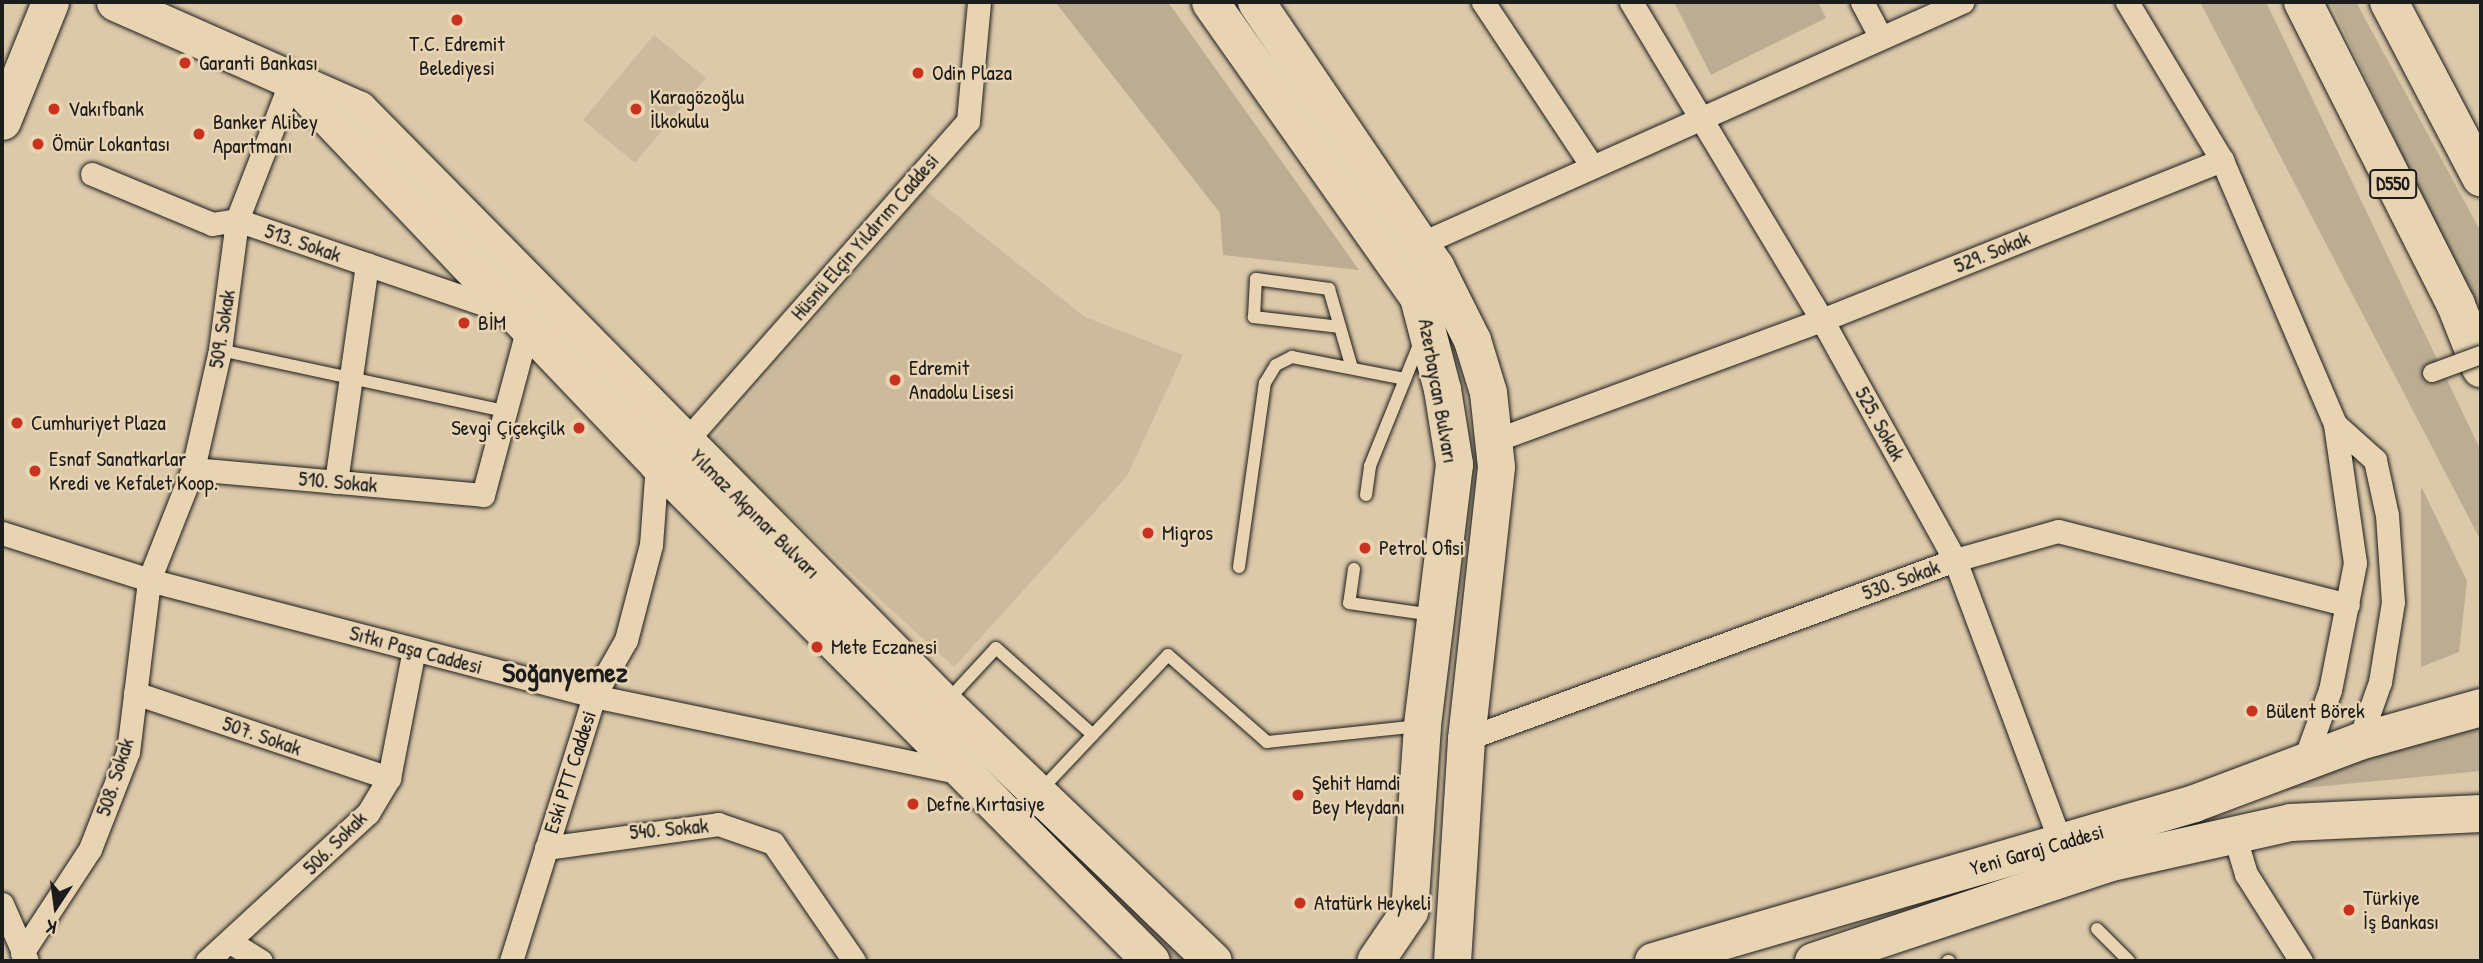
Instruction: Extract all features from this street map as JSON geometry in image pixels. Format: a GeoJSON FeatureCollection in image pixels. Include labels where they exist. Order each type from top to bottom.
{"type":"FeatureCollection","features":[{"type":"Feature","properties":{"kind":"highway","name":"D550"},"geometry":{"type":"LineString","coordinates":[[2303,2],[2456,305],[2481,368]]}},
{"type":"Feature","properties":{"kind":"highway"},"geometry":{"type":"LineString","coordinates":[[2389,2],[2481,177]]}},
{"type":"Feature","properties":{"kind":"main road"},"geometry":{"type":"LineString","coordinates":[[2,121],[50,2]]}},
{"type":"Feature","properties":{"kind":"main road","name":"Yılmaz Akpınar Bulvarı"},"geometry":{"type":"LineString","coordinates":[[115,2],[358,109],[959,772],[1152,961]]}},
{"type":"Feature","properties":{"kind":"main road","name":"Azerbaycan Bulvarı"},"geometry":{"type":"LineString","coordinates":[[1210,2],[1348,191],[1428,322],[1454,464],[1422,726],[1409,911],[1375,961]]}},
{"type":"Feature","properties":{"kind":"main road","name":"Azerbaycan Bulvarı"},"geometry":{"type":"LineString","coordinates":[[1256,2],[1420,244],[1472,340],[1488,392],[1493,441],[1466,739],[1452,961]]}},
{"type":"Feature","properties":{"kind":"main road","name":"Yılmaz Akpınar Bulvarı"},"geometry":{"type":"LineString","coordinates":[[292,78],[522,321],[945,704],[1213,961]]}},
{"type":"Feature","properties":{"kind":"main road"},"geometry":{"type":"LineString","coordinates":[[2456,305],[2481,391]]}},
{"type":"Feature","properties":{"kind":"main road"},"geometry":{"type":"LineString","coordinates":[[2417,724],[2481,679]]}},
{"type":"Feature","properties":{"kind":"main road","name":"Yeni Garaj Caddesi"},"geometry":{"type":"LineString","coordinates":[[1653,961],[1977,888],[2066,859],[2359,741],[2481,707]]}},
{"type":"Feature","properties":{"kind":"main road","name":"Yeni Garaj Caddesi"},"geometry":{"type":"LineString","coordinates":[[2066,859],[2235,834],[2290,822],[2481,813]]}},
{"type":"Feature","properties":{"kind":"main road","name":"Yeni Garaj Caddesi"},"geometry":{"type":"LineString","coordinates":[[1813,961],[1977,888]]}},
{"type":"Feature","properties":{"kind":"street","name":"Hüsnü Elçin Yıldırım Caddesi"},"geometry":{"type":"LineString","coordinates":[[670,453],[968,121],[979,2]]}},
{"type":"Feature","properties":{"kind":"street"},"geometry":{"type":"LineString","coordinates":[[1483,2],[1592,166]]}},
{"type":"Feature","properties":{"kind":"street","name":"525. Sokak"},"geometry":{"type":"LineString","coordinates":[[1631,2],[1822,320],[1955,560],[2066,859]]}},
{"type":"Feature","properties":{"kind":"street"},"geometry":{"type":"LineString","coordinates":[[1862,2],[1880,36]]}},
{"type":"Feature","properties":{"kind":"street"},"geometry":{"type":"LineString","coordinates":[[1420,244],[1880,36],[1962,2]]}},
{"type":"Feature","properties":{"kind":"street"},"geometry":{"type":"LineString","coordinates":[[2127,2],[2222,160],[2335,424],[2355,563],[2330,690],[2304,762]]}},
{"type":"Feature","properties":{"kind":"street","name":"509. Sokak"},"geometry":{"type":"LineString","coordinates":[[149,580],[193,469],[220,350],[237,220],[292,78]]}},
{"type":"Feature","properties":{"kind":"street","name":"529. Sokak"},"geometry":{"type":"LineString","coordinates":[[1493,441],[1822,320],[2222,160]]}},
{"type":"Feature","properties":{"kind":"street","name":"513. Sokak"},"geometry":{"type":"LineString","coordinates":[[92,174],[212,224],[237,220],[522,321]]}},
{"type":"Feature","properties":{"kind":"street"},"geometry":{"type":"LineString","coordinates":[[336,482],[366,264]]}},
{"type":"Feature","properties":{"kind":"street"},"geometry":{"type":"LineString","coordinates":[[508,412],[522,321]]}},
{"type":"Feature","properties":{"kind":"street"},"geometry":{"type":"LineString","coordinates":[[2432,373],[2481,355]]}},
{"type":"Feature","properties":{"kind":"street","name":"510. Sokak"},"geometry":{"type":"LineString","coordinates":[[193,469],[483,495],[508,412]]}},
{"type":"Feature","properties":{"kind":"street"},"geometry":{"type":"LineString","coordinates":[[2335,424],[2375,460],[2387,514],[2393,602],[2380,682],[2359,741]]}},
{"type":"Feature","properties":{"kind":"street","name":"Eski PTT Caddesi"},"geometry":{"type":"LineString","coordinates":[[510,961],[594,696],[626,640],[651,545],[670,453]]}},
{"type":"Feature","properties":{"kind":"street","name":"530. Sokak"},"geometry":{"type":"LineString","coordinates":[[1466,739],[1955,560],[2058,531],[2348,605]]}},
{"type":"Feature","properties":{"kind":"street","name":"Sıtkı Paşa Caddesi"},"geometry":{"type":"LineString","coordinates":[[2,533],[149,580],[594,696],[959,772]]}},
{"type":"Feature","properties":{"kind":"street","name":"508. Sokak"},"geometry":{"type":"LineString","coordinates":[[25,957],[90,849],[128,752],[149,580]]}},
{"type":"Feature","properties":{"kind":"street","name":"506. Sokak"},"geometry":{"type":"LineString","coordinates":[[207,961],[232,943],[368,813],[389,778],[414,649]]}},
{"type":"Feature","properties":{"kind":"street","name":"507. Sokak"},"geometry":{"type":"LineString","coordinates":[[135,693],[389,778]]}},
{"type":"Feature","properties":{"kind":"street","name":"540. Sokak"},"geometry":{"type":"LineString","coordinates":[[546,848],[718,824],[772,843],[854,961]]}},
{"type":"Feature","properties":{"kind":"street"},"geometry":{"type":"LineString","coordinates":[[2235,834],[2246,874],[2301,961]]}},
{"type":"Feature","properties":{"kind":"street"},"geometry":{"type":"LineString","coordinates":[[2,904],[25,957]]}},
{"type":"Feature","properties":{"kind":"street"},"geometry":{"type":"LineString","coordinates":[[232,943],[261,961]]}},
{"type":"Feature","properties":{"kind":"lane"},"geometry":{"type":"LineString","coordinates":[[1340,327],[1254,317],[1256,279],[1329,289],[1352,368]]}},
{"type":"Feature","properties":{"kind":"lane"},"geometry":{"type":"LineString","coordinates":[[1366,495],[1370,466],[1428,322]]}},
{"type":"Feature","properties":{"kind":"lane"},"geometry":{"type":"LineString","coordinates":[[220,350],[508,412]]}},
{"type":"Feature","properties":{"kind":"lane"},"geometry":{"type":"LineString","coordinates":[[1239,567],[1269,374],[1292,357],[1405,379]]}},
{"type":"Feature","properties":{"kind":"lane"},"geometry":{"type":"LineString","coordinates":[[1354,569],[1349,603],[1437,615]]}},
{"type":"Feature","properties":{"kind":"lane"},"geometry":{"type":"LineString","coordinates":[[945,704],[996,648],[1093,735]]}},
{"type":"Feature","properties":{"kind":"lane"},"geometry":{"type":"LineString","coordinates":[[1037,795],[1168,655],[1267,743],[1422,726]]}},
{"type":"Feature","properties":{"kind":"lane"},"geometry":{"type":"LineString","coordinates":[[2097,929],[2129,961]]}},
{"type":"Feature","properties":{"kind":"shaded area"},"geometry":{"type":"Polygon","coordinates":[[[1168,2],[1359,270],[1223,255],[1220,213],[1056,3],[1168,2]]]}},
{"type":"Feature","properties":{"kind":"shaded area"},"geometry":{"type":"Polygon","coordinates":[[[1674,2],[1818,2],[1826,18],[1711,75],[1674,2]]]}},
{"type":"Feature","properties":{"kind":"shaded area"},"geometry":{"type":"Polygon","coordinates":[[[2200,2],[2266,2],[2481,451],[2481,541],[2200,2]]]}},
{"type":"Feature","properties":{"kind":"shaded area"},"geometry":{"type":"Polygon","coordinates":[[[2330,2],[2356,2],[2481,232],[2481,321],[2330,2]]]}},
{"type":"Feature","properties":{"kind":"shaded area","name":"Karagözoğlu İlkokulu"},"geometry":{"type":"Polygon","coordinates":[[[654,35],[706,78],[635,163],[583,120],[654,35]]]}},
{"type":"Feature","properties":{"kind":"shaded area"},"geometry":{"type":"Polygon","coordinates":[[[925,190],[1085,317],[1183,355],[1127,476],[954,667],[709,443],[925,190]]]}},
{"type":"Feature","properties":{"kind":"shaded area"},"geometry":{"type":"Polygon","coordinates":[[[2421,486],[2467,581],[2459,652],[2421,667],[2421,486]]]}},
{"type":"Feature","properties":{"kind":"shaded area"},"geometry":{"type":"Polygon","coordinates":[[[2481,717],[2481,771],[2262,792],[2481,717]]]}},
{"type":"Feature","properties":{"kind":"shaded area"},"geometry":{"type":"Polygon","coordinates":[[[1085,868],[1090,868],[1185,961],[1174,961],[1085,868]]]}},
{"type":"Feature","properties":{"kind":"place","name":"T.C. Edremit Belediyesi"},"geometry":{"type":"Point","coordinates":[457,20]}},
{"type":"Feature","properties":{"kind":"place","name":"Garanti Bankası"},"geometry":{"type":"Point","coordinates":[185,63]}},
{"type":"Feature","properties":{"kind":"place","name":"Odin Plaza"},"geometry":{"type":"Point","coordinates":[918,73]}},
{"type":"Feature","properties":{"kind":"place","name":"Vakıfbank"},"geometry":{"type":"Point","coordinates":[54,109]}},
{"type":"Feature","properties":{"kind":"place","name":"Karagözoğlu İlkokulu"},"geometry":{"type":"Point","coordinates":[636,109]}},
{"type":"Feature","properties":{"kind":"place","name":"Banker Alibey Apartmanı"},"geometry":{"type":"Point","coordinates":[199,134]}},
{"type":"Feature","properties":{"kind":"place","name":"Ömür Lokantası"},"geometry":{"type":"Point","coordinates":[38,144]}},
{"type":"Feature","properties":{"kind":"place","name":"BİM"},"geometry":{"type":"Point","coordinates":[464,323]}},
{"type":"Feature","properties":{"kind":"place","name":"Edremit Anadolu Lisesi"},"geometry":{"type":"Point","coordinates":[895,380]}},
{"type":"Feature","properties":{"kind":"place","name":"Cumhuriyet Plaza"},"geometry":{"type":"Point","coordinates":[17,423]}},
{"type":"Feature","properties":{"kind":"place","name":"Sevgi Çiçekçilk"},"geometry":{"type":"Point","coordinates":[579,428]}},
{"type":"Feature","properties":{"kind":"place","name":"Esnaf Sanatkarlar Kredi ve Kefalet Koop."},"geometry":{"type":"Point","coordinates":[35,471]}},
{"type":"Feature","properties":{"kind":"place","name":"Migros"},"geometry":{"type":"Point","coordinates":[1148,533]}},
{"type":"Feature","properties":{"kind":"place","name":"Petrol Ofisi"},"geometry":{"type":"Point","coordinates":[1365,548]}},
{"type":"Feature","properties":{"kind":"place","name":"Mete Eczanesi"},"geometry":{"type":"Point","coordinates":[817,647]}},
{"type":"Feature","properties":{"kind":"place","name":"Bülent Börek"},"geometry":{"type":"Point","coordinates":[2252,711]}},
{"type":"Feature","properties":{"kind":"place","name":"Şehit Hamdi Bey Meydanı"},"geometry":{"type":"Point","coordinates":[1298,795]}},
{"type":"Feature","properties":{"kind":"place","name":"Defne Kırtasiye"},"geometry":{"type":"Point","coordinates":[913,804]}},
{"type":"Feature","properties":{"kind":"place","name":"Atatürk Heykeli"},"geometry":{"type":"Point","coordinates":[1300,903]}},
{"type":"Feature","properties":{"kind":"place","name":"Türkiye İş Bankası"},"geometry":{"type":"Point","coordinates":[2349,910]}},
{"type":"Feature","properties":{"kind":"district","name":"Soğanyemez"},"geometry":{"type":"Point","coordinates":[565,672]}}]}
